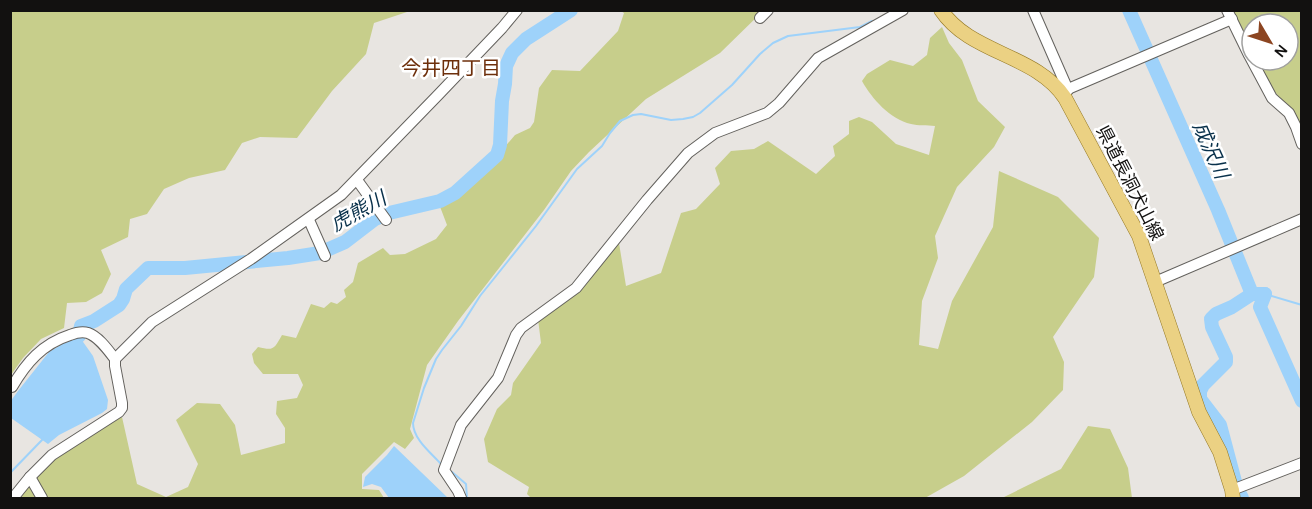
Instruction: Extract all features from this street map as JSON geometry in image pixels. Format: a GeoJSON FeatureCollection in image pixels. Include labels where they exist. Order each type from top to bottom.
{"type":"FeatureCollection","features":[{"type":"Feature","properties":{"kind":"main road","name":"県道長洞犬山線"},"geometry":{"type":"LineString","coordinates":[[941,10],[949,22],[965,34],[1039,73],[1065,91],[1139,236],[1199,412],[1220,452],[1236,492]]}},
{"type":"Feature","properties":{"kind":"street"},"geometry":{"type":"LineString","coordinates":[[115,359],[152,322],[248,261],[341,195],[495,36],[517,10]]}},
{"type":"Feature","properties":{"kind":"street"},"geometry":{"type":"LineString","coordinates":[[760,18],[768,10]]}},
{"type":"Feature","properties":{"kind":"street"},"geometry":{"type":"LineString","coordinates":[[460,498],[444,470],[461,425],[498,378],[521,328],[576,288],[688,153],[715,134],[767,113],[779,104],[818,58],[903,10]]}},
{"type":"Feature","properties":{"kind":"street"},"geometry":{"type":"LineString","coordinates":[[1033,10],[1065,91],[1149,55],[1230,15],[1248,55],[1272,98],[1288,114],[1296,127],[1302,144]]}},
{"type":"Feature","properties":{"kind":"street"},"geometry":{"type":"LineString","coordinates":[[357,180],[383,215]]}},
{"type":"Feature","properties":{"kind":"street"},"geometry":{"type":"LineString","coordinates":[[309,219],[323,251]]}},
{"type":"Feature","properties":{"kind":"street"},"geometry":{"type":"LineString","coordinates":[[1155,282],[1302,219]]}},
{"type":"Feature","properties":{"kind":"street"},"geometry":{"type":"LineString","coordinates":[[10,387],[25,365],[36,354],[51,343],[81,332],[95,338],[115,359],[122,403],[119,412],[52,455],[13,498]]}},
{"type":"Feature","properties":{"kind":"street"},"geometry":{"type":"LineString","coordinates":[[1236,492],[1302,463]]}},
{"type":"Feature","properties":{"kind":"street"},"geometry":{"type":"LineString","coordinates":[[30,477],[42,498]]}},
{"type":"Feature","properties":{"kind":"green space"},"geometry":{"type":"Polygon","coordinates":[[[11,10],[408,11],[374,23],[366,54],[332,91],[297,138],[260,137],[242,143],[225,170],[189,178],[164,189],[147,214],[130,219],[128,237],[101,250],[111,274],[102,293],[86,302],[67,303],[64,328],[41,339],[11,375],[11,10]]]}},
{"type":"Feature","properties":{"kind":"green space"},"geometry":{"type":"Polygon","coordinates":[[[621,11],[763,11],[720,53],[646,99],[571,171],[427,365],[410,429],[414,438],[405,449],[394,442],[362,474],[362,489],[379,490],[384,498],[21,498],[40,471],[52,460],[79,441],[122,417],[137,484],[166,497],[188,487],[198,464],[176,420],[197,403],[220,404],[235,425],[241,455],[285,443],[285,428],[276,414],[277,401],[297,398],[303,385],[298,374],[263,374],[254,363],[252,354],[258,347],[273,348],[282,335],[296,338],[311,304],[324,308],[331,302],[337,304],[346,297],[344,290],[353,282],[358,263],[383,248],[390,255],[405,254],[436,239],[447,225],[439,204],[454,197],[491,163],[515,135],[530,128],[534,122],[539,88],[552,70],[580,71],[618,31],[624,13],[621,11]]]}},
{"type":"Feature","properties":{"kind":"green space"},"geometry":{"type":"Polygon","coordinates":[[[1233,11],[1301,11],[1301,132],[1293,112],[1273,90],[1264,72],[1300,72],[1300,12],[1240,12],[1240,25],[1233,11]]]}},
{"type":"Feature","properties":{"kind":"green space"},"geometry":{"type":"Polygon","coordinates":[[[942,27],[949,43],[962,60],[978,101],[1005,127],[994,147],[957,187],[935,236],[938,258],[922,301],[919,345],[938,349],[952,301],[993,227],[999,171],[1058,197],[1099,238],[1094,277],[1053,337],[1064,362],[1063,390],[1032,422],[964,476],[925,498],[531,498],[527,494],[529,487],[488,462],[484,439],[497,409],[511,395],[513,383],[541,343],[538,319],[579,291],[619,243],[626,286],[661,273],[681,213],[696,209],[720,184],[715,168],[731,151],[754,149],[768,141],[816,174],[835,156],[833,146],[849,134],[849,121],[859,117],[872,122],[896,144],[929,155],[935,126],[914,125],[896,118],[876,101],[862,81],[867,74],[890,60],[913,66],[927,55],[930,38],[942,27]]]}},
{"type":"Feature","properties":{"kind":"green space"},"geometry":{"type":"Polygon","coordinates":[[[1088,426],[1110,429],[1128,468],[1132,498],[1002,498],[1061,469],[1088,426]]]}},
{"type":"Feature","properties":{"kind":"water"},"geometry":{"type":"Polygon","coordinates":[[[82,336],[81,339],[93,356],[108,400],[107,409],[59,435],[48,444],[11,418],[10,402],[49,352],[82,336]]]}},
{"type":"Feature","properties":{"kind":"water"},"geometry":{"type":"Polygon","coordinates":[[[394,446],[448,498],[389,498],[381,487],[372,484],[363,487],[365,477],[394,446]]]}},
{"type":"Feature","properties":{"kind":"waterway","name":"虎熊川"},"geometry":{"type":"LineString","coordinates":[[79,336],[81,326],[94,321],[119,305],[126,289],[148,268],[185,268],[320,253],[345,242],[375,219],[389,213],[440,201],[455,193],[497,155],[500,145],[506,66],[512,53],[526,39],[571,10]]}},
{"type":"Feature","properties":{"kind":"waterway","name":"成沢川"},"geometry":{"type":"LineString","coordinates":[[1129,10],[1218,210],[1252,294],[1265,294]]}},
{"type":"Feature","properties":{"kind":"waterway"},"geometry":{"type":"LineString","coordinates":[[441,464],[419,440],[413,423],[436,359],[480,296],[536,226],[577,169],[602,146],[620,121],[641,114],[671,120],[693,117],[732,85],[773,43],[788,36],[860,27],[872,21]]}},
{"type":"Feature","properties":{"kind":"waterway"},"geometry":{"type":"LineString","coordinates":[[1242,498],[1237,489],[1220,425],[1200,399],[1200,391],[1226,362],[1211,319],[1252,294],[1260,294]]}},
{"type":"Feature","properties":{"kind":"waterway"},"geometry":{"type":"LineString","coordinates":[[1265,294],[1302,305]]}},
{"type":"Feature","properties":{"kind":"waterway"},"geometry":{"type":"LineString","coordinates":[[1265,294],[1260,307],[1302,401]]}},
{"type":"Feature","properties":{"kind":"waterway","name":"虎熊川"},"geometry":{"type":"LineString","coordinates":[[74,328],[81,326]]}},
{"type":"Feature","properties":{"kind":"waterway"},"geometry":{"type":"LineString","coordinates":[[10,473],[43,437]]}},
{"type":"Feature","properties":{"kind":"waterway"},"geometry":{"type":"LineString","coordinates":[[452,472],[466,484],[467,498]]}},
{"type":"Feature","properties":{"kind":"district","name":"今井四丁目"},"geometry":{"type":"Point","coordinates":[451,68]}}]}
